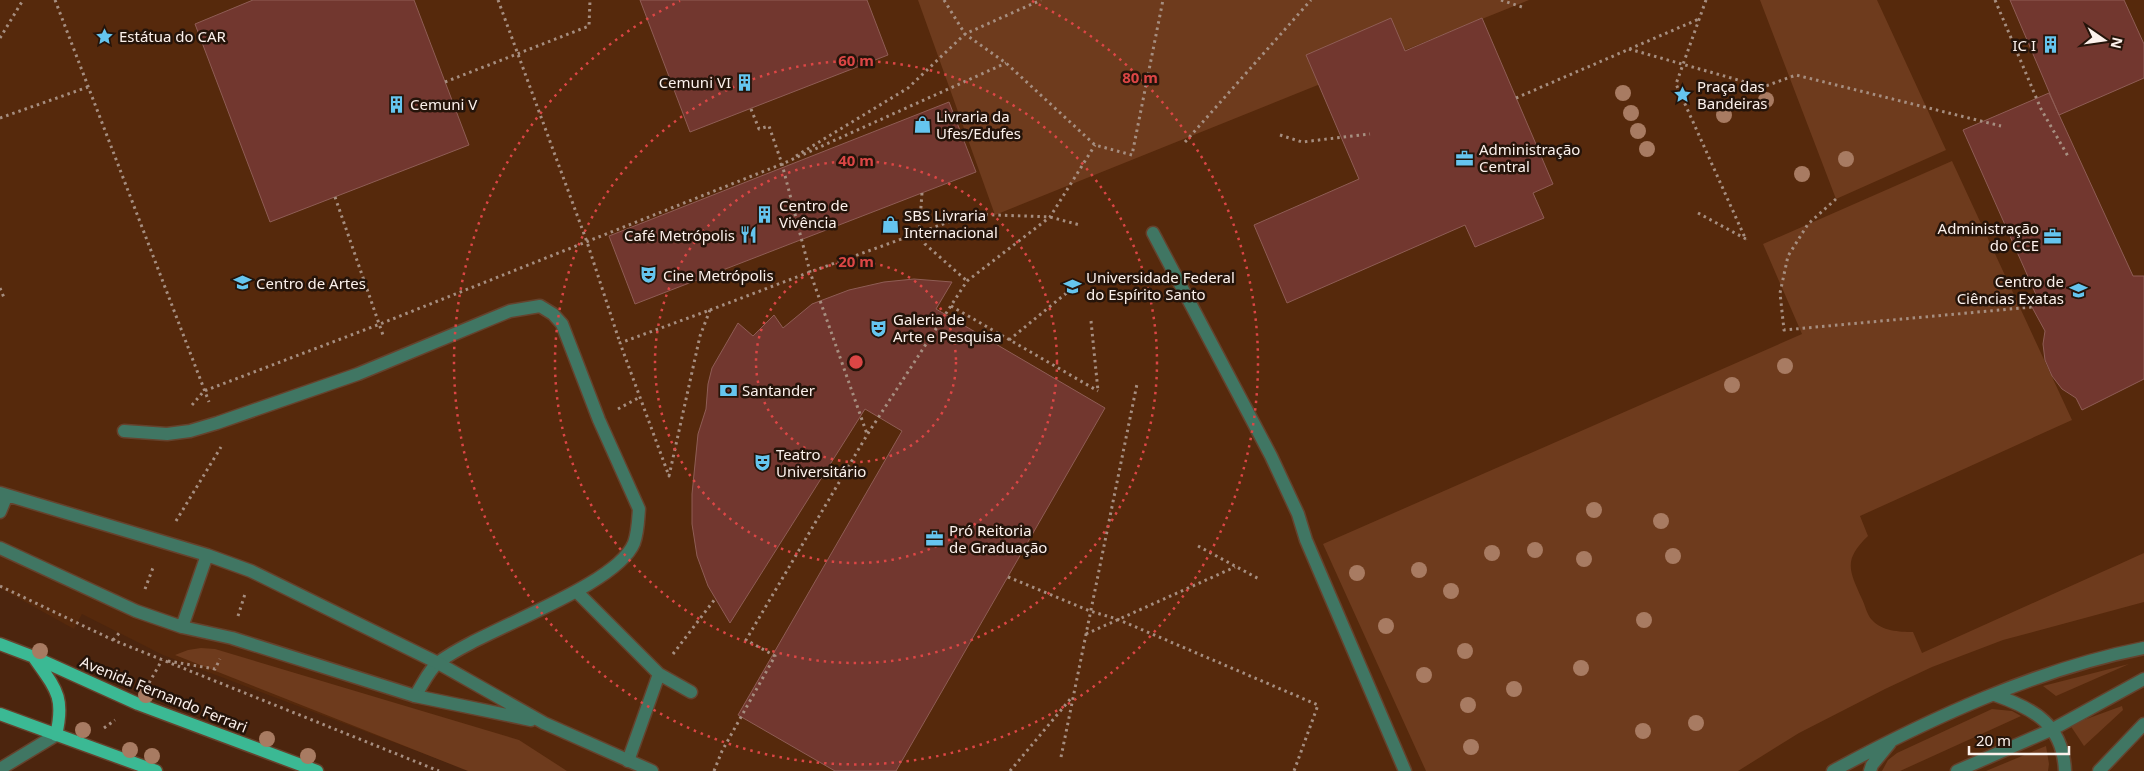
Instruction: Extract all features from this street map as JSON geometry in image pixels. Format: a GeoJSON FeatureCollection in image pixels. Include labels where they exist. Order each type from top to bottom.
{"type":"FeatureCollection","features":[{"type":"Feature","properties":{"kind":"main road"},"geometry":{"type":"LineString","coordinates":[[0,635],[34,657],[51,681],[59,698],[61,716],[56,735]]}},
{"type":"Feature","properties":{"kind":"main road","name":"Avenida Fernando Ferrari"},"geometry":{"type":"LineString","coordinates":[[0,644],[34,657],[138,704],[317,771]]}},
{"type":"Feature","properties":{"kind":"main road"},"geometry":{"type":"LineString","coordinates":[[0,714],[156,771]]}},
{"type":"Feature","properties":{"kind":"street"},"geometry":{"type":"LineString","coordinates":[[1153,233],[1275,464],[1298,514],[1306,540],[1405,771]]}},
{"type":"Feature","properties":{"kind":"street"},"geometry":{"type":"LineString","coordinates":[[124,431],[168,434],[190,431],[390,361],[510,311],[540,306],[553,314],[562,324],[599,420],[639,509],[638,524],[633,544],[621,560],[606,573],[576,591],[480,638],[438,663],[415,696]]}},
{"type":"Feature","properties":{"kind":"street"},"geometry":{"type":"LineString","coordinates":[[0,512],[4,494],[207,555],[252,572],[438,663],[544,723],[652,771]]}},
{"type":"Feature","properties":{"kind":"street"},"geometry":{"type":"LineString","coordinates":[[0,548],[136,611],[182,627],[232,638],[415,696],[544,723]]}},
{"type":"Feature","properties":{"kind":"street"},"geometry":{"type":"LineString","coordinates":[[182,627],[207,555]]}},
{"type":"Feature","properties":{"kind":"street"},"geometry":{"type":"LineString","coordinates":[[576,591],[659,674],[691,692]]}},
{"type":"Feature","properties":{"kind":"street"},"geometry":{"type":"LineString","coordinates":[[1833,771],[1894,738],[1995,694],[2075,665],[2144,648]]}},
{"type":"Feature","properties":{"kind":"street"},"geometry":{"type":"LineString","coordinates":[[628,761],[659,674]]}},
{"type":"Feature","properties":{"kind":"street"},"geometry":{"type":"LineString","coordinates":[[1957,771],[2053,729],[2144,680]]}},
{"type":"Feature","properties":{"kind":"street"},"geometry":{"type":"LineString","coordinates":[[1995,694],[2024,706],[2053,729],[2064,754],[2065,771]]}},
{"type":"Feature","properties":{"kind":"street"},"geometry":{"type":"LineString","coordinates":[[2099,771],[2144,724]]}},
{"type":"Feature","properties":{"kind":"street"},"geometry":{"type":"LineString","coordinates":[[0,769],[56,735]]}},
{"type":"Feature","properties":{"kind":"street"},"geometry":{"type":"LineString","coordinates":[[1870,771],[1872,765],[1894,738]]}},
{"type":"Feature","properties":{"kind":"path"},"geometry":{"type":"LineString","coordinates":[[0,38],[23,0]]}},
{"type":"Feature","properties":{"kind":"path"},"geometry":{"type":"LineString","coordinates":[[55,0],[217,423]]}},
{"type":"Feature","properties":{"kind":"path"},"geometry":{"type":"LineString","coordinates":[[498,0],[587,242],[620,343],[669,476],[700,336],[710,310]]}},
{"type":"Feature","properties":{"kind":"path"},"geometry":{"type":"LineString","coordinates":[[445,82],[589,26],[590,0]]}},
{"type":"Feature","properties":{"kind":"path"},"geometry":{"type":"LineString","coordinates":[[944,0],[965,34],[1006,63],[1095,145],[1132,155],[1164,0]]}},
{"type":"Feature","properties":{"kind":"path"},"geometry":{"type":"LineString","coordinates":[[782,164],[908,88],[965,34],[1041,0]]}},
{"type":"Feature","properties":{"kind":"path"},"geometry":{"type":"LineString","coordinates":[[1185,142],[1311,0]]}},
{"type":"Feature","properties":{"kind":"path"},"geometry":{"type":"LineString","coordinates":[[1501,0],[1525,8]]}},
{"type":"Feature","properties":{"kind":"path"},"geometry":{"type":"LineString","coordinates":[[1698,213],[1746,240],[1676,84],[1706,0]]}},
{"type":"Feature","properties":{"kind":"path"},"geometry":{"type":"LineString","coordinates":[[1995,0],[2041,109],[2069,158]]}},
{"type":"Feature","properties":{"kind":"path"},"geometry":{"type":"LineString","coordinates":[[1516,98],[1699,19]]}},
{"type":"Feature","properties":{"kind":"path"},"geometry":{"type":"LineString","coordinates":[[1629,49],[1763,87],[1796,75],[2001,126]]}},
{"type":"Feature","properties":{"kind":"path"},"geometry":{"type":"LineString","coordinates":[[168,434],[204,391],[380,324],[782,164],[1006,63]]}},
{"type":"Feature","properties":{"kind":"path"},"geometry":{"type":"LineString","coordinates":[[0,118],[88,87]]}},
{"type":"Feature","properties":{"kind":"path"},"geometry":{"type":"LineString","coordinates":[[751,110],[759,129],[769,126],[782,164],[810,272],[868,435]]}},
{"type":"Feature","properties":{"kind":"path"},"geometry":{"type":"LineString","coordinates":[[1280,135],[1302,142],[1370,134]]}},
{"type":"Feature","properties":{"kind":"path"},"geometry":{"type":"LineString","coordinates":[[714,771],[722,750],[775,656],[746,640],[868,435],[967,281],[1050,217],[1095,145]]}},
{"type":"Feature","properties":{"kind":"path"},"geometry":{"type":"LineString","coordinates":[[922,193],[919,233],[925,244],[967,281]]}},
{"type":"Feature","properties":{"kind":"path"},"geometry":{"type":"LineString","coordinates":[[335,197],[380,324],[390,361]]}},
{"type":"Feature","properties":{"kind":"path"},"geometry":{"type":"LineString","coordinates":[[1836,199],[1808,224],[1788,256],[1780,293],[1784,330],[2032,307]]}},
{"type":"Feature","properties":{"kind":"path"},"geometry":{"type":"LineString","coordinates":[[620,343],[972,214],[1050,217],[1080,225]]}},
{"type":"Feature","properties":{"kind":"path"},"geometry":{"type":"LineString","coordinates":[[1009,340],[1075,286]]}},
{"type":"Feature","properties":{"kind":"path"},"geometry":{"type":"LineString","coordinates":[[0,288],[5,300]]}},
{"type":"Feature","properties":{"kind":"path"},"geometry":{"type":"LineString","coordinates":[[951,306],[1098,392],[1091,321]]}},
{"type":"Feature","properties":{"kind":"path"},"geometry":{"type":"LineString","coordinates":[[1061,757],[1136,384]]}},
{"type":"Feature","properties":{"kind":"path"},"geometry":{"type":"LineString","coordinates":[[1198,546],[1259,579]]}},
{"type":"Feature","properties":{"kind":"path"},"geometry":{"type":"LineString","coordinates":[[1086,634],[1235,567]]}},
{"type":"Feature","properties":{"kind":"path"},"geometry":{"type":"LineString","coordinates":[[1008,576],[1318,705],[1294,771]]}},
{"type":"Feature","properties":{"kind":"path"},"geometry":{"type":"LineString","coordinates":[[0,586],[122,644],[439,771]]}},
{"type":"Feature","properties":{"kind":"path"},"geometry":{"type":"LineString","coordinates":[[676,651],[715,599]]}},
{"type":"Feature","properties":{"kind":"path"},"geometry":{"type":"LineString","coordinates":[[1010,771],[1072,696]]}},
{"type":"Feature","properties":{"kind":"shaded area","name":"Universidade Federal do Espírito Santo"},"geometry":{"type":"Polygon","coordinates":[[[0,0],[2144,0],[2144,771],[470,771],[163,655],[82,614],[74,629],[0,588],[0,0]]]}},
{"type":"Feature","properties":{"kind":"shaded area"},"geometry":{"type":"Polygon","coordinates":[[[918,0],[1529,0],[995,215],[918,0]]]}},
{"type":"Feature","properties":{"kind":"shaded area"},"geometry":{"type":"Polygon","coordinates":[[[1760,0],[1877,0],[1946,150],[1836,199],[1760,0]]]}},
{"type":"Feature","properties":{"kind":"shaded area"},"geometry":{"type":"Polygon","coordinates":[[[1952,161],[2072,420],[1860,516],[1868,536],[1855,552],[1851,566],[1854,580],[1867,613],[1881,627],[1913,632],[1922,653],[2144,553],[2144,602],[2003,640],[1932,667],[1799,733],[1738,771],[1426,771],[1323,544],[1802,334],[1763,244],[1952,161]]]}},
{"type":"Feature","properties":{"kind":"shaded area"},"geometry":{"type":"Polygon","coordinates":[[[201,648],[215,649],[519,740],[567,771],[468,771],[175,655],[201,648]]]}},
{"type":"Feature","properties":{"kind":"shaded area"},"geometry":{"type":"Polygon","coordinates":[[[2129,664],[2056,696],[2043,686],[2129,664]]]}},
{"type":"Feature","properties":{"kind":"shaded area"},"geometry":{"type":"Polygon","coordinates":[[[2122,706],[2123,710],[2084,746],[2070,725],[2122,706]]]}},
{"type":"Feature","properties":{"kind":"shaded area"},"geometry":{"type":"Polygon","coordinates":[[[1992,709],[2012,711],[2021,716],[1900,771],[1882,771],[1888,760],[1897,753],[1992,709]]]}},
{"type":"Feature","properties":{"kind":"shaded area"},"geometry":{"type":"Polygon","coordinates":[[[2046,746],[2049,764],[2048,771],[1986,771],[2046,746]]]}},
{"type":"Feature","properties":{"kind":"building","name":"Cemuni V"},"geometry":{"type":"Polygon","coordinates":[[[253,0],[414,0],[469,145],[270,222],[195,24],[253,0]]]}},
{"type":"Feature","properties":{"kind":"building","name":"Cemuni VI"},"geometry":{"type":"Polygon","coordinates":[[[640,0],[867,0],[888,55],[690,132],[640,0]]]}},
{"type":"Feature","properties":{"kind":"building"},"geometry":{"type":"Polygon","coordinates":[[[2010,0],[2124,0],[2144,44],[2144,78],[2059,115],[2010,0]]]}},
{"type":"Feature","properties":{"kind":"building","name":"Administração Central"},"geometry":{"type":"Polygon","coordinates":[[[1391,18],[1405,51],[1482,18],[1553,184],[1533,193],[1544,218],[1475,247],[1465,225],[1287,303],[1254,225],[1359,179],[1306,55],[1391,18]]]}},
{"type":"Feature","properties":{"kind":"building"},"geometry":{"type":"Polygon","coordinates":[[[2049,93],[2133,276],[2144,276],[2144,379],[2082,410],[2076,398],[2062,389],[2052,376],[2045,360],[2043,344],[2045,331],[2027,298],[2037,297],[1963,130],[2049,93]]]}},
{"type":"Feature","properties":{"kind":"building","name":"Centro de Vivência"},"geometry":{"type":"Polygon","coordinates":[[[949,102],[976,172],[635,304],[609,236],[949,102]]]}},
{"type":"Feature","properties":{"kind":"building"},"geometry":{"type":"Polygon","coordinates":[[[914,279],[952,282],[936,309],[1105,408],[896,771],[835,771],[738,715],[902,431],[865,409],[730,623],[708,586],[697,556],[692,524],[692,494],[698,434],[706,409],[708,384],[712,368],[738,323],[753,336],[774,315],[783,328],[812,304],[849,290],[884,282],[914,279]]]}},
{"type":"Feature","properties":{"kind":"place","name":"Estátua do CAR"},"geometry":{"type":"Point","coordinates":[105,36]}},
{"type":"Feature","properties":{"kind":"place","name":"IC I"},"geometry":{"type":"Point","coordinates":[2050,45]}},
{"type":"Feature","properties":{"kind":"place","name":"Cemuni VI"},"geometry":{"type":"Point","coordinates":[745,82]}},
{"type":"Feature","properties":{"kind":"place","name":"Praça das Bandeiras"},"geometry":{"type":"Point","coordinates":[1683,95]}},
{"type":"Feature","properties":{"kind":"place","name":"Cemuni V"},"geometry":{"type":"Point","coordinates":[396,104]}},
{"type":"Feature","properties":{"kind":"place","name":"Livraria da Ufes/Edufes"},"geometry":{"type":"Point","coordinates":[922,125]}},
{"type":"Feature","properties":{"kind":"place","name":"Administração Central"},"geometry":{"type":"Point","coordinates":[1465,158]}},
{"type":"Feature","properties":{"kind":"place","name":"Centro de Vivência"},"geometry":{"type":"Point","coordinates":[765,214]}},
{"type":"Feature","properties":{"kind":"place","name":"SBS Livraria Internacional"},"geometry":{"type":"Point","coordinates":[890,224]}},
{"type":"Feature","properties":{"kind":"place","name":"Café Metrópolis"},"geometry":{"type":"Point","coordinates":[749,235]}},
{"type":"Feature","properties":{"kind":"place","name":"Administração do CCE"},"geometry":{"type":"Point","coordinates":[2053,237]}},
{"type":"Feature","properties":{"kind":"place","name":"Cine Metrópolis"},"geometry":{"type":"Point","coordinates":[649,275]}},
{"type":"Feature","properties":{"kind":"place","name":"Centro de Artes"},"geometry":{"type":"Point","coordinates":[242,283]}},
{"type":"Feature","properties":{"kind":"place","name":"Universidade Federal do Espírito Santo"},"geometry":{"type":"Point","coordinates":[1072,286]}},
{"type":"Feature","properties":{"kind":"place","name":"Centro de Ciências Exatas"},"geometry":{"type":"Point","coordinates":[2078,290]}},
{"type":"Feature","properties":{"kind":"place","name":"Galeria de Arte e Pesquisa"},"geometry":{"type":"Point","coordinates":[879,328]}},
{"type":"Feature","properties":{"kind":"place","name":"Santander"},"geometry":{"type":"Point","coordinates":[728,390]}},
{"type":"Feature","properties":{"kind":"place","name":"Teatro Universitário"},"geometry":{"type":"Point","coordinates":[762,463]}},
{"type":"Feature","properties":{"kind":"place","name":"Pró Reitoria de Graduação"},"geometry":{"type":"Point","coordinates":[935,539]}}]}
